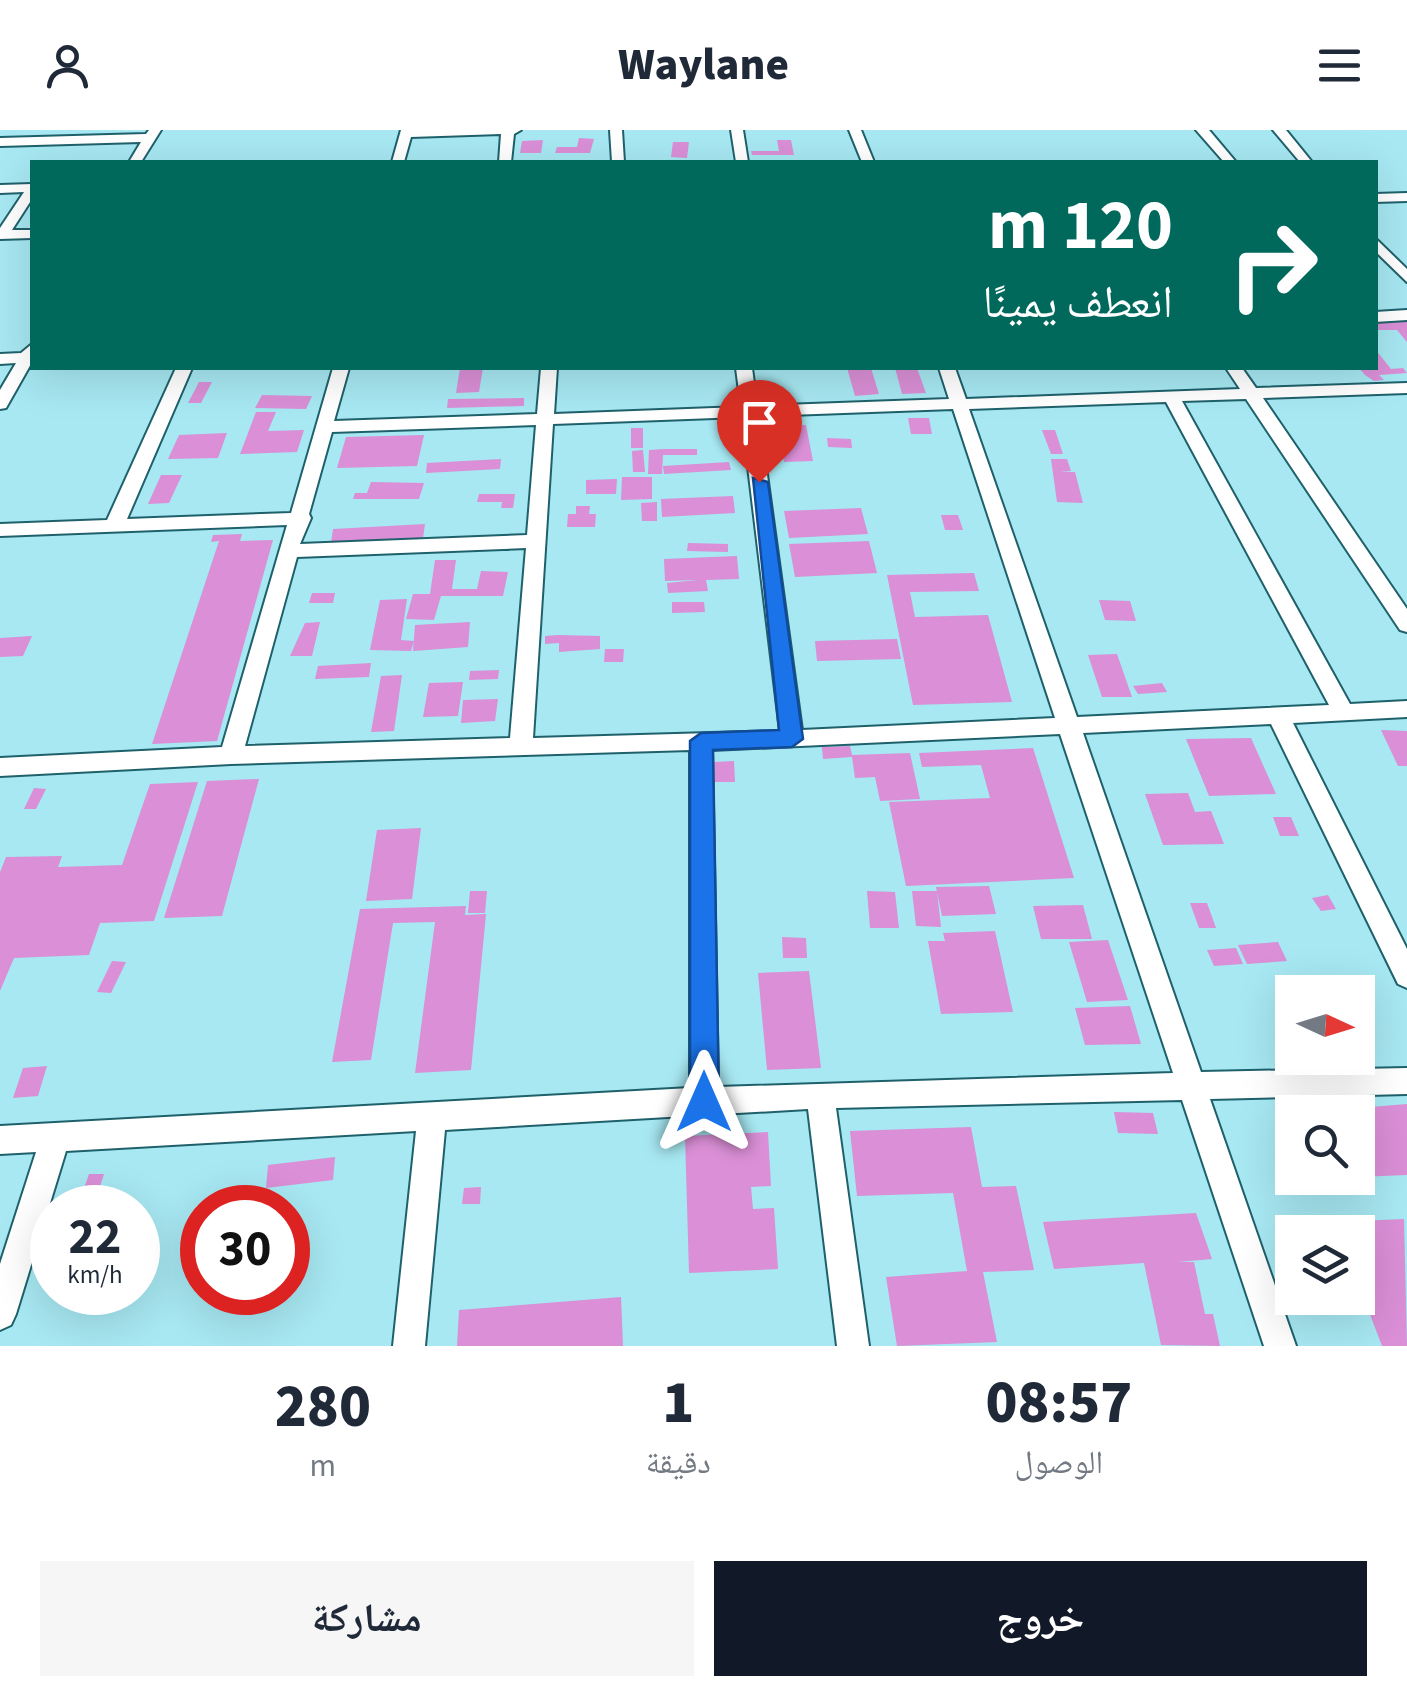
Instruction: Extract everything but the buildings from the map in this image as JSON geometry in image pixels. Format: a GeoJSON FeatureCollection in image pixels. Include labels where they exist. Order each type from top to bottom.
{"type":"FeatureCollection","features":[{"type":"Feature","properties":{"kind":"street"},"geometry":{"type":"LineString","coordinates":[[399,160],[407,132],[511,130],[505,160]]}},
{"type":"Feature","properties":{"kind":"street"},"geometry":{"type":"LineString","coordinates":[[616,130],[618,160]]}},
{"type":"Feature","properties":{"kind":"street"},"geometry":{"type":"LineString","coordinates":[[738,130],[742,160]]}},
{"type":"Feature","properties":{"kind":"street"},"geometry":{"type":"LineString","coordinates":[[855,130],[867,160]]}},
{"type":"Feature","properties":{"kind":"street"},"geometry":{"type":"LineString","coordinates":[[1202,130],[1228,160]]}},
{"type":"Feature","properties":{"kind":"street"},"geometry":{"type":"LineString","coordinates":[[1279,130],[1304,160]]}},
{"type":"Feature","properties":{"kind":"street"},"geometry":{"type":"LineString","coordinates":[[0,142],[153,134]]}},
{"type":"Feature","properties":{"kind":"street"},"geometry":{"type":"LineString","coordinates":[[136,160],[153,134]]}},
{"type":"Feature","properties":{"kind":"street"},"geometry":{"type":"LineString","coordinates":[[0,189],[30,189]]}},
{"type":"Feature","properties":{"kind":"street"},"geometry":{"type":"LineString","coordinates":[[1,235],[30,192]]}},
{"type":"Feature","properties":{"kind":"street"},"geometry":{"type":"LineString","coordinates":[[1378,198],[1407,196]]}},
{"type":"Feature","properties":{"kind":"street"},"geometry":{"type":"LineString","coordinates":[[1,235],[30,234]]}},
{"type":"Feature","properties":{"kind":"street"},"geometry":{"type":"LineString","coordinates":[[1378,245],[1407,278]]}},
{"type":"Feature","properties":{"kind":"street"},"geometry":{"type":"LineString","coordinates":[[1378,317],[1407,316]]}},
{"type":"Feature","properties":{"kind":"street"},"geometry":{"type":"LineString","coordinates":[[0,359],[30,354]]}},
{"type":"Feature","properties":{"kind":"street"},"geometry":{"type":"LineString","coordinates":[[0,404],[30,354]]}},
{"type":"Feature","properties":{"kind":"street"},"geometry":{"type":"LineString","coordinates":[[114,526],[183,370]]}},
{"type":"Feature","properties":{"kind":"street"},"geometry":{"type":"LineString","coordinates":[[230,755],[302,518],[340,370]]}},
{"type":"Feature","properties":{"kind":"street"},"geometry":{"type":"LineString","coordinates":[[521,746],[549,370]]}},
{"type":"Feature","properties":{"kind":"street"},"geometry":{"type":"LineString","coordinates":[[744,370],[792,739]]}},
{"type":"Feature","properties":{"kind":"street"},"geometry":{"type":"LineString","coordinates":[[948,370],[1280,1346]]}},
{"type":"Feature","properties":{"kind":"street"},"geometry":{"type":"LineString","coordinates":[[1235,370],[1407,625]]}},
{"type":"Feature","properties":{"kind":"street"},"geometry":{"type":"LineString","coordinates":[[326,427],[1407,388]]}},
{"type":"Feature","properties":{"kind":"street"},"geometry":{"type":"LineString","coordinates":[[1171,396],[1344,712]]}},
{"type":"Feature","properties":{"kind":"street"},"geometry":{"type":"LineString","coordinates":[[0,530],[302,518]]}},
{"type":"Feature","properties":{"kind":"street"},"geometry":{"type":"LineString","coordinates":[[292,551],[537,541]]}},
{"type":"Feature","properties":{"kind":"street"},"geometry":{"type":"LineString","coordinates":[[0,767],[230,755],[792,739],[1407,709]]}},
{"type":"Feature","properties":{"kind":"street"},"geometry":{"type":"LineString","coordinates":[[1278,714],[1407,976]]}},
{"type":"Feature","properties":{"kind":"street"},"geometry":{"type":"LineString","coordinates":[[701,741],[704,1102]]}},
{"type":"Feature","properties":{"kind":"street"},"geometry":{"type":"LineString","coordinates":[[0,1140],[820,1095],[1407,1081]]}},
{"type":"Feature","properties":{"kind":"street"},"geometry":{"type":"LineString","coordinates":[[820,1095],[853,1346]]}},
{"type":"Feature","properties":{"kind":"street"},"geometry":{"type":"LineString","coordinates":[[409,1346],[432,1117]]}},
{"type":"Feature","properties":{"kind":"street"},"geometry":{"type":"LineString","coordinates":[[0,1314],[55,1138]]}},
{"type":"Feature","properties":{"kind":"route"},"geometry":{"type":"LineString","coordinates":[[704,1102],[701,741],[792,739],[759,482]]}}]}
